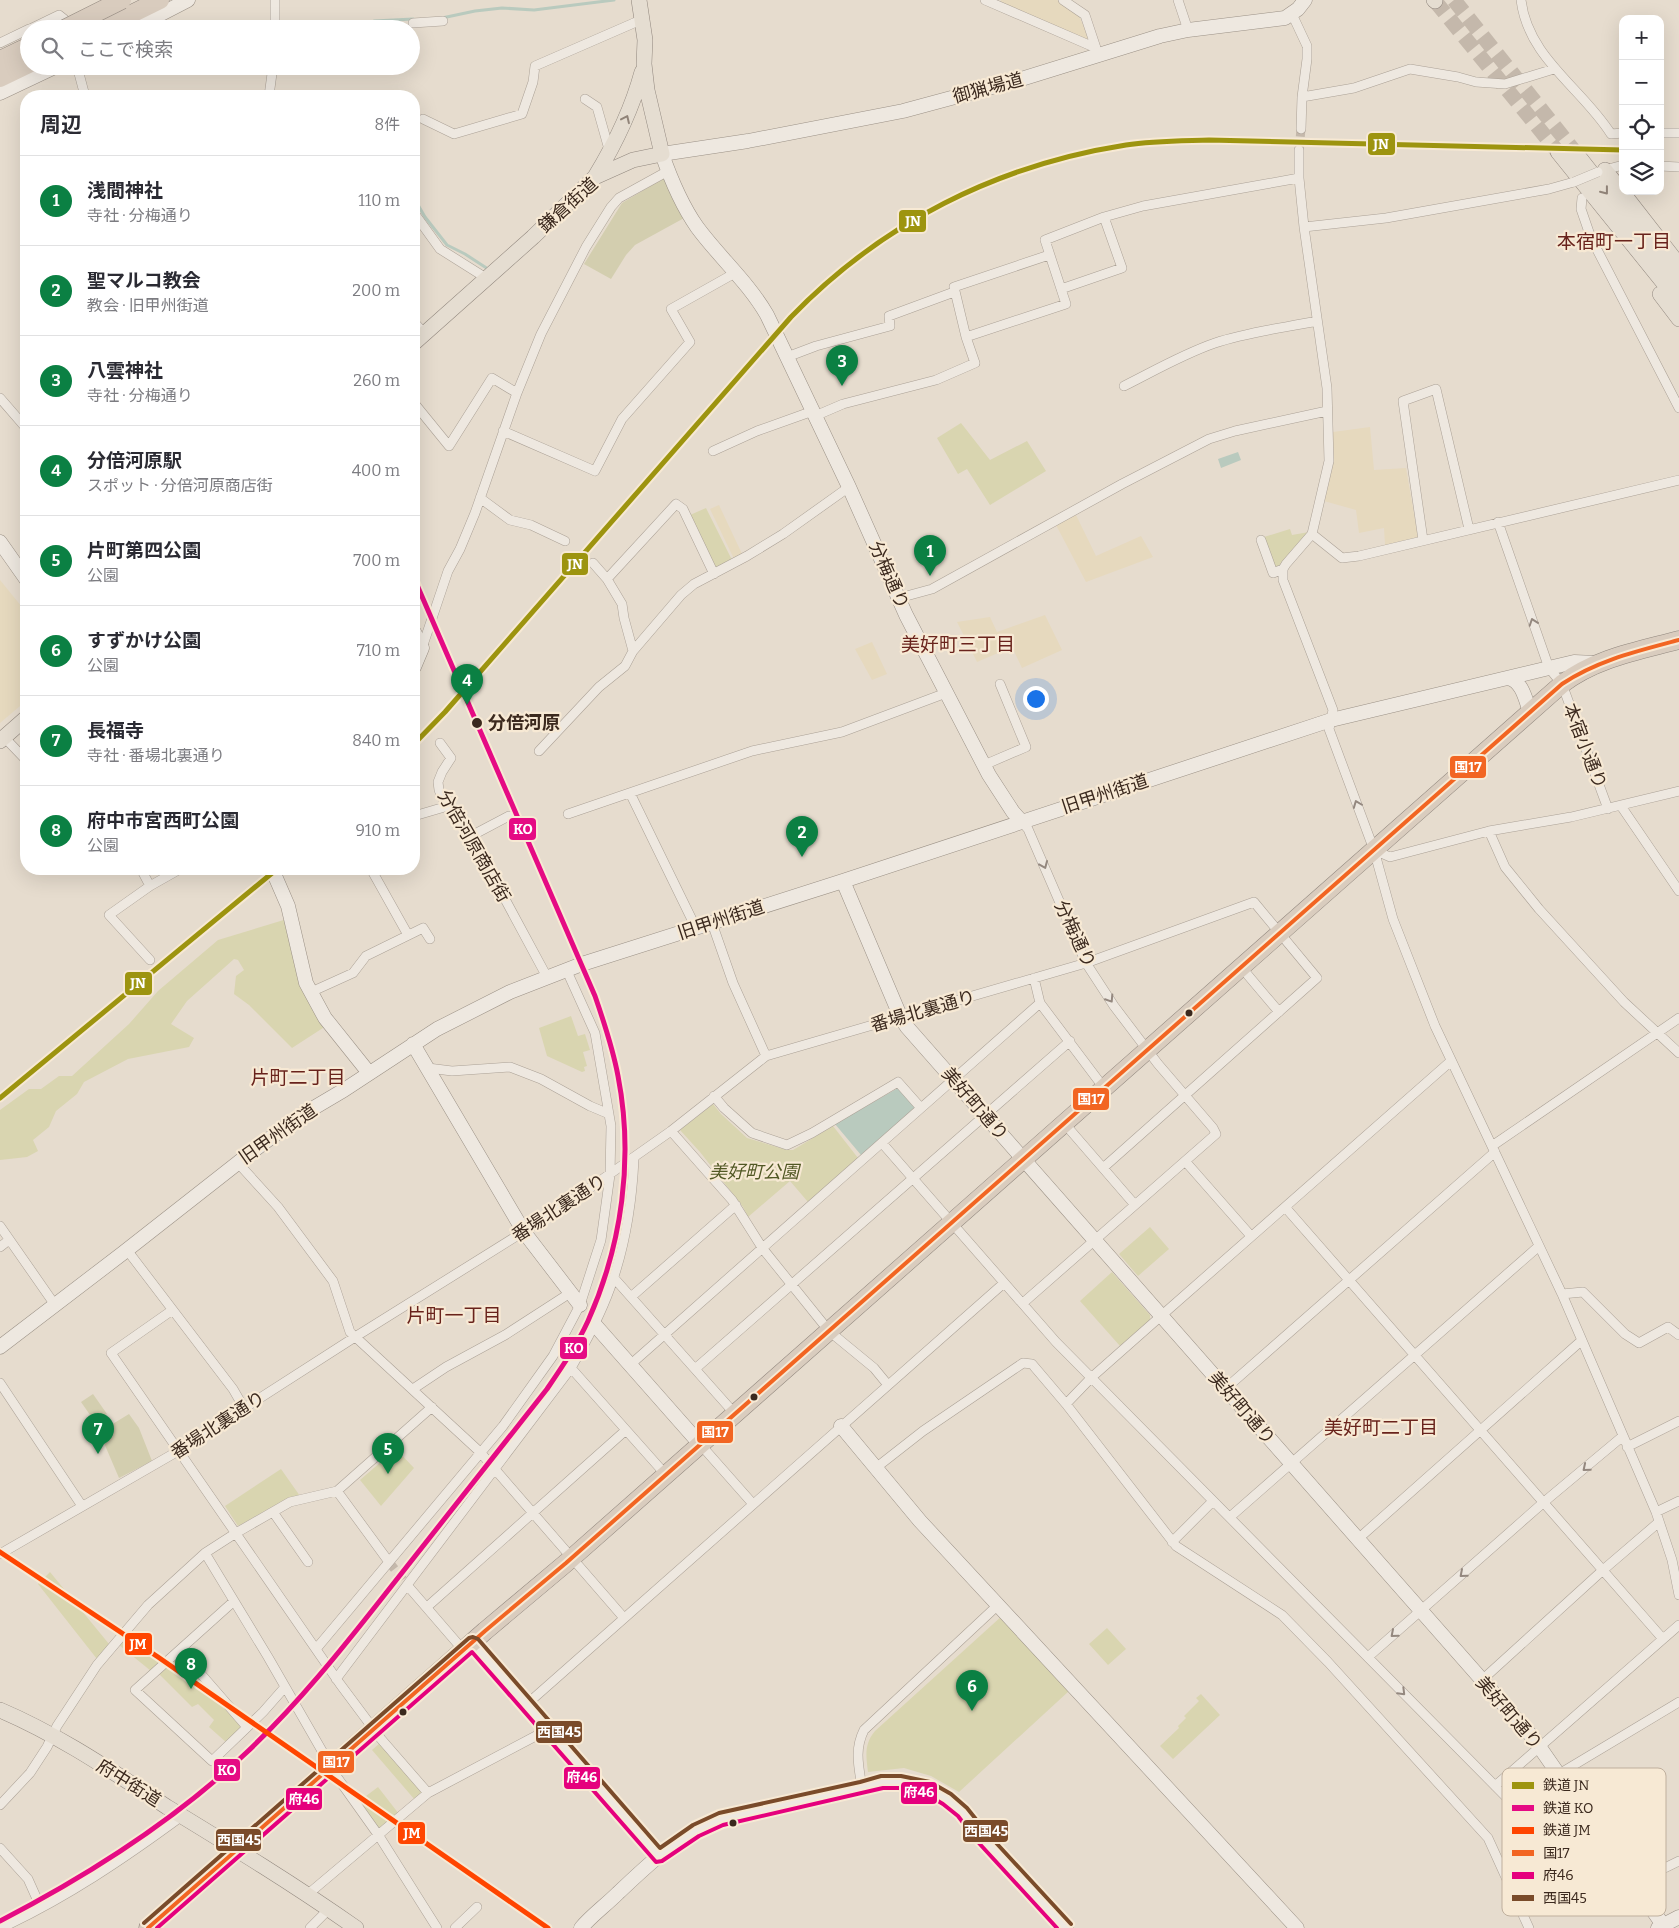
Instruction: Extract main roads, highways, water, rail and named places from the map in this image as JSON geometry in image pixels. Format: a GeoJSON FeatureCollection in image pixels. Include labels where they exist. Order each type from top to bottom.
{"type":"FeatureCollection","features":[{"type":"Feature","properties":{"kind":"highway"},"geometry":{"type":"LineString","coordinates":[[83,20],[122,0]]}},
{"type":"Feature","properties":{"kind":"highway"},"geometry":{"type":"LineString","coordinates":[[120,20],[160,0]]}},
{"type":"Feature","properties":{"kind":"highway"},"geometry":{"type":"LineString","coordinates":[[0,60],[20,50]]}},
{"type":"Feature","properties":{"kind":"highway"},"geometry":{"type":"LineString","coordinates":[[0,78],[20,68]]}},
{"type":"Feature","properties":{"kind":"highway"},"geometry":{"type":"LineString","coordinates":[[148,1928],[666,1475],[1104,1088],[1153,1057],[1240,967],[1562,684],[1575,674],[1603,661],[1679,640]]}},
{"type":"Feature","properties":{"kind":"main road"},"geometry":{"type":"LineString","coordinates":[[595,177],[610,153],[632,106],[644,64],[645,40],[639,0]]}},
{"type":"Feature","properties":{"kind":"main road","name":"鎌倉街道"},"geometry":{"type":"LineString","coordinates":[[420,337],[533,237],[595,177],[633,160],[662,154],[649,98],[644,64]]}},
{"type":"Feature","properties":{"kind":"main road"},"geometry":{"type":"LineString","coordinates":[[1558,152],[1679,302]]}},
{"type":"Feature","properties":{"kind":"main road"},"geometry":{"type":"LineString","coordinates":[[1575,152],[1679,284]]}},
{"type":"Feature","properties":{"kind":"main road"},"geometry":{"type":"LineString","coordinates":[[1601,171],[1679,265]]}},
{"type":"Feature","properties":{"kind":"main road"},"geometry":{"type":"LineString","coordinates":[[1572,182],[1582,198],[1679,319]]}},
{"type":"Feature","properties":{"kind":"main road"},"geometry":{"type":"LineString","coordinates":[[2,739],[20,723]]}},
{"type":"Feature","properties":{"kind":"main road","name":"府中街道"},"geometry":{"type":"LineString","coordinates":[[0,1710],[52,1735],[238,1850],[356,1928]]}},
{"type":"Feature","properties":{"kind":"waterway"},"geometry":{"type":"LineString","coordinates":[[442,18],[502,8],[534,10],[614,0]]}},
{"type":"Feature","properties":{"kind":"waterway"},"geometry":{"type":"LineString","coordinates":[[394,20],[413,19]]}},
{"type":"Feature","properties":{"kind":"waterway"},"geometry":{"type":"LineString","coordinates":[[420,208],[447,245],[488,269]]}},
{"type":"Feature","properties":{"kind":"tunnel"},"geometry":{"type":"LineString","coordinates":[[1454,0],[1575,152]]}},
{"type":"Feature","properties":{"kind":"tunnel"},"geometry":{"type":"LineString","coordinates":[[1435,1],[1558,152]]}},
{"type":"Feature","properties":{"kind":"tunnel"},"geometry":{"type":"LineString","coordinates":[[1299,150],[1301,129]]}},
{"type":"Feature","properties":{"kind":"tunnel"},"geometry":{"type":"LineString","coordinates":[[389,1562],[407,1585]]}},
{"type":"Feature","properties":{"kind":"rail line","name":"JN"},"geometry":{"type":"LineString","coordinates":[[420,738],[445,712],[791,317],[826,283],[864,253],[944,203],[987,183],[1032,167],[1078,154],[1126,145],[1167,141],[1209,140],[1619,150]]}},
{"type":"Feature","properties":{"kind":"rail line","name":"KO"},"geometry":{"type":"LineString","coordinates":[[0,1921],[98,1866],[160,1824],[218,1778],[284,1715],[353,1635],[547,1389],[584,1330],[600,1292],[617,1232],[625,1170],[623,1107],[611,1046],[595,996],[420,592]]}},
{"type":"Feature","properties":{"kind":"rail line","name":"JN"},"geometry":{"type":"LineString","coordinates":[[0,1098],[270,875]]}},
{"type":"Feature","properties":{"kind":"rail line","name":"JM"},"geometry":{"type":"LineString","coordinates":[[0,1552],[158,1657],[548,1928]]}},
{"type":"Feature","properties":{"kind":"place","name":"八雲神社"},"geometry":{"type":"Point","coordinates":[842,386]}},
{"type":"Feature","properties":{"kind":"place","name":"浅間神社"},"geometry":{"type":"Point","coordinates":[930,576]}},
{"type":"Feature","properties":{"kind":"place","name":"分倍河原駅"},"geometry":{"type":"Point","coordinates":[467,705]}},
{"type":"Feature","properties":{"kind":"place","name":"分倍河原"},"geometry":{"type":"Point","coordinates":[477,723]}},
{"type":"Feature","properties":{"kind":"place","name":"聖マルコ教会"},"geometry":{"type":"Point","coordinates":[802,857]}},
{"type":"Feature","properties":{"kind":"place","name":"長福寺"},"geometry":{"type":"Point","coordinates":[98,1454]}},
{"type":"Feature","properties":{"kind":"place","name":"片町第四公園"},"geometry":{"type":"Point","coordinates":[388,1474]}},
{"type":"Feature","properties":{"kind":"place","name":"府中市宮西町公園"},"geometry":{"type":"Point","coordinates":[191,1689]}},
{"type":"Feature","properties":{"kind":"place","name":"すずかけ公園"},"geometry":{"type":"Point","coordinates":[972,1711]}},
{"type":"Feature","properties":{"kind":"district","name":"本宿町一丁目"},"geometry":{"type":"Point","coordinates":[1614,241]}},
{"type":"Feature","properties":{"kind":"district","name":"美好町三丁目"},"geometry":{"type":"Point","coordinates":[958,644]}},
{"type":"Feature","properties":{"kind":"district","name":"片町二丁目"},"geometry":{"type":"Point","coordinates":[298,1077]}},
{"type":"Feature","properties":{"kind":"district","name":"片町一丁目"},"geometry":{"type":"Point","coordinates":[454,1315]}},
{"type":"Feature","properties":{"kind":"district","name":"美好町二丁目"},"geometry":{"type":"Point","coordinates":[1381,1427]}},
{"type":"Feature","properties":{"kind":"park label","name":"美好町公園"},"geometry":{"type":"Point","coordinates":[754,1172]}}]}
